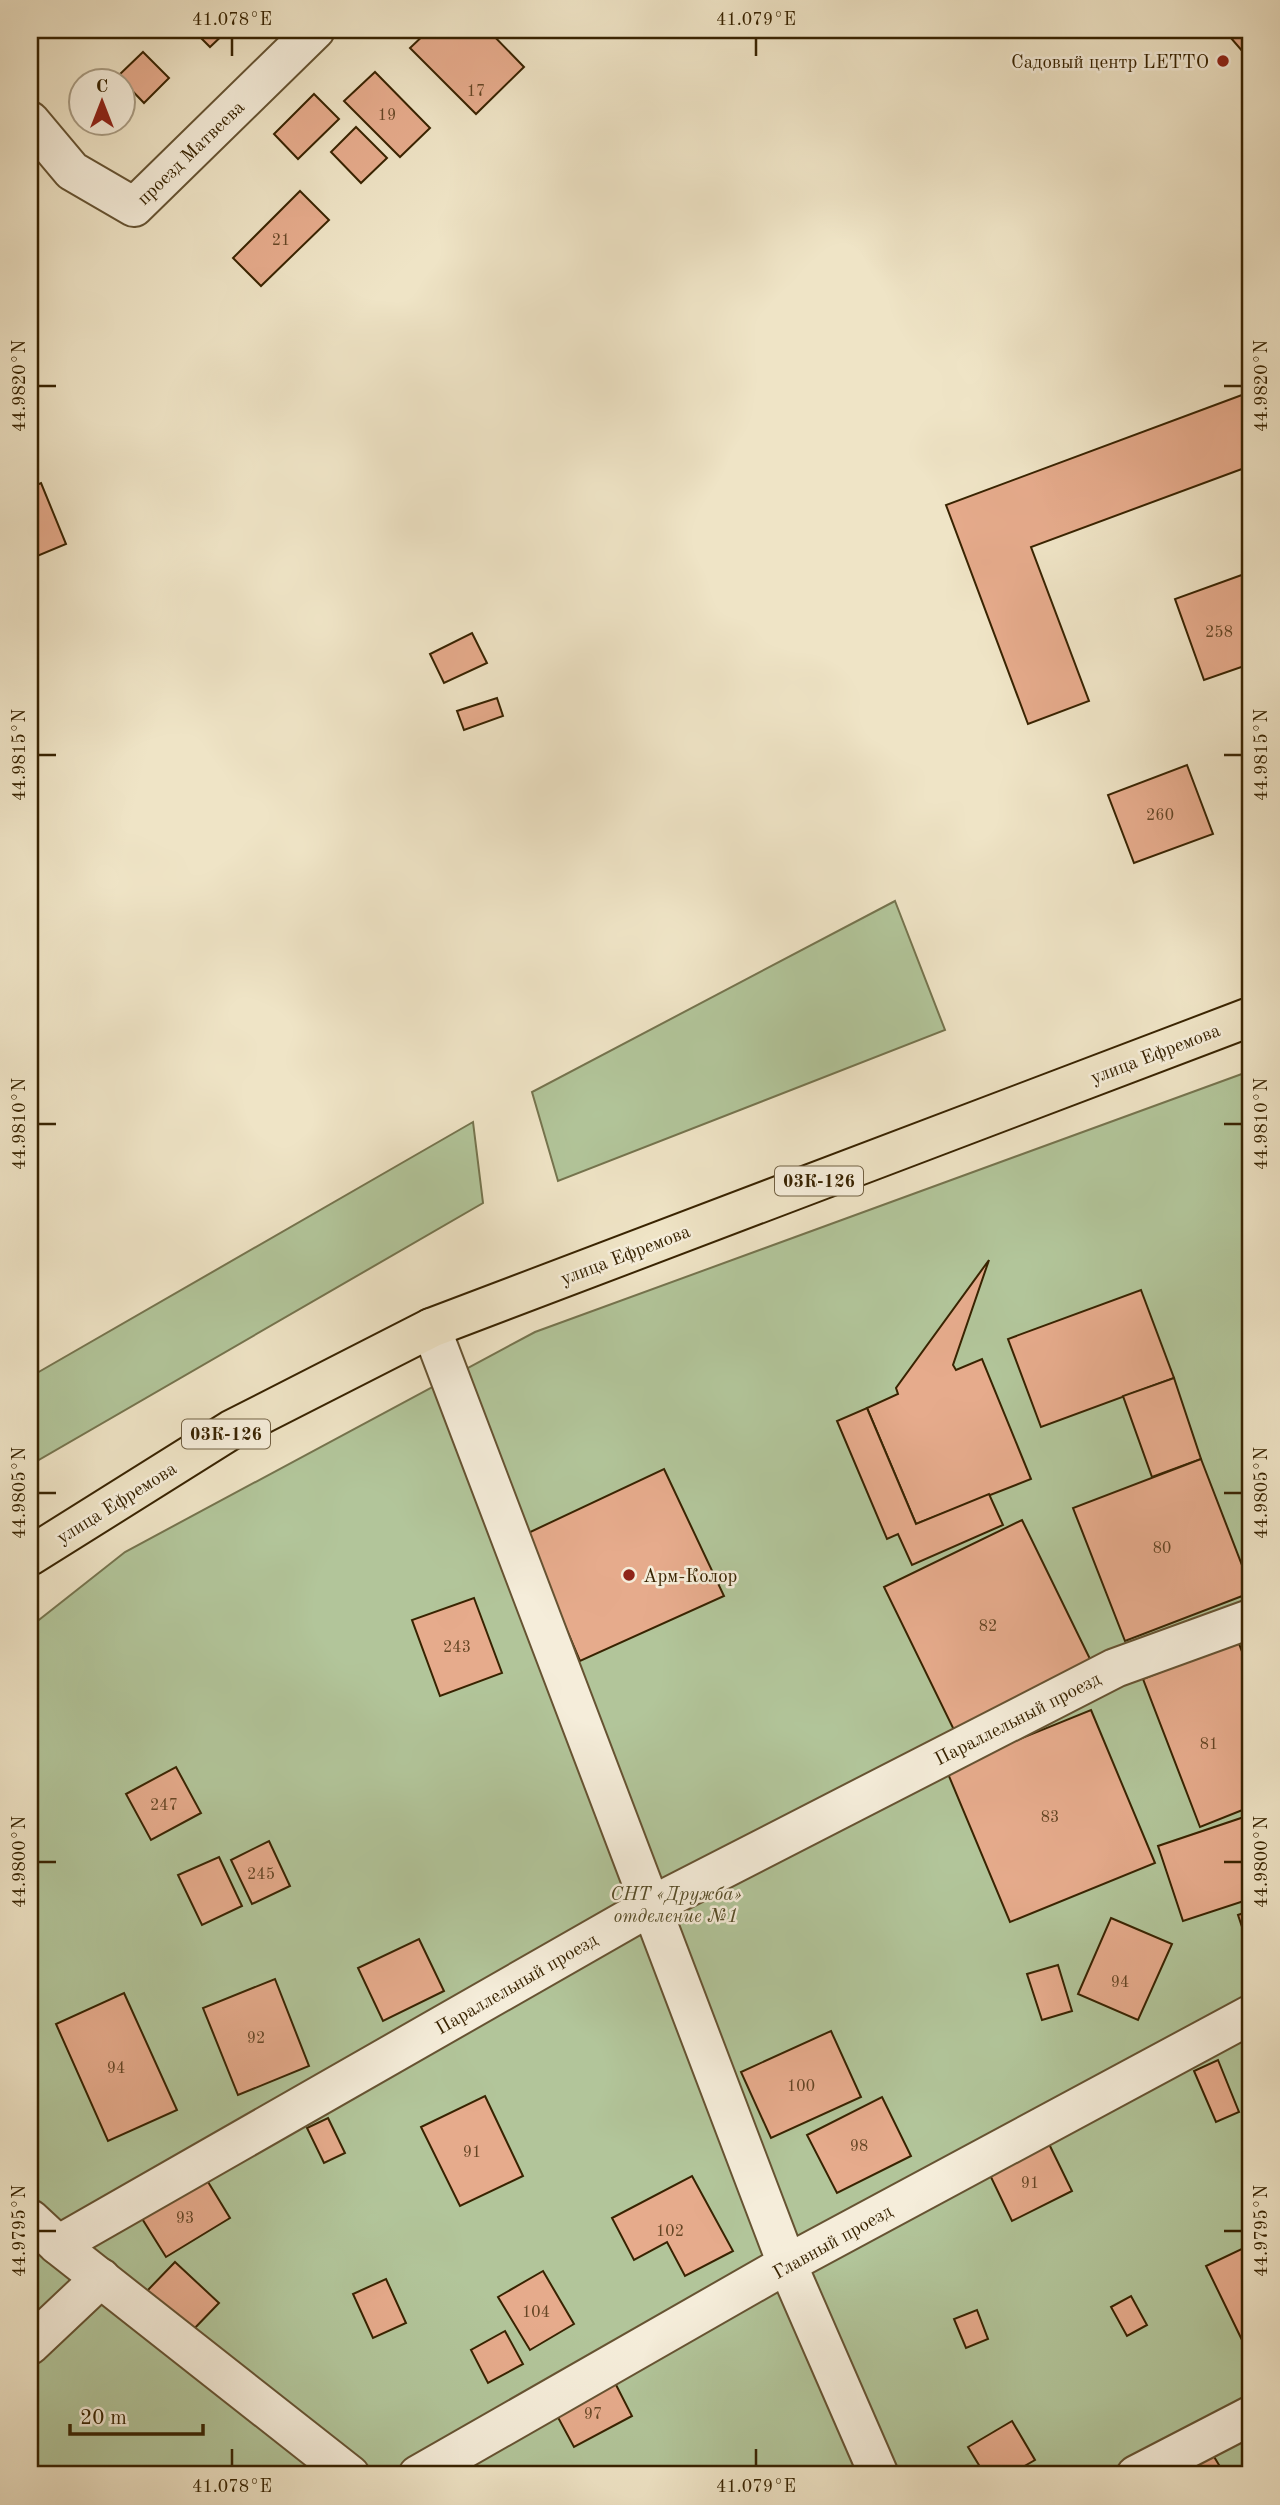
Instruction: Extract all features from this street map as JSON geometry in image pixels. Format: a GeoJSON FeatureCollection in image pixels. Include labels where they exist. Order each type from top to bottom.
{"type":"FeatureCollection","features":[{"type":"Feature","properties":{"kind":"main road","name":"улица Ефремова"},"geometry":{"type":"LineString","coordinates":[[30,1556],[231,1430],[431,1328],[1250,1017]]}},
{"type":"Feature","properties":{"kind":"street","name":"проезд Матвеева"},"geometry":{"type":"LineString","coordinates":[[30,121],[72,171],[134,207],[315,30]]}},
{"type":"Feature","properties":{"kind":"street"},"geometry":{"type":"LineString","coordinates":[[431,1328],[788,2264],[879,2475]]}},
{"type":"Feature","properties":{"kind":"street","name":"Параллельный проезд"},"geometry":{"type":"LineString","coordinates":[[58,2245],[651,1906],[1115,1668],[1250,1619]]}},
{"type":"Feature","properties":{"kind":"street","name":"Главный проезд"},"geometry":{"type":"LineString","coordinates":[[418,2475],[788,2264],[1250,2015]]}},
{"type":"Feature","properties":{"kind":"street"},"geometry":{"type":"LineString","coordinates":[[30,2219],[58,2245],[350,2475]]}},
{"type":"Feature","properties":{"kind":"street"},"geometry":{"type":"LineString","coordinates":[[30,2345],[101,2278]]}},
{"type":"Feature","properties":{"kind":"street"},"geometry":{"type":"LineString","coordinates":[[1136,2475],[1250,2416]]}},
{"type":"Feature","properties":{"kind":"green space"},"geometry":{"type":"Polygon","coordinates":[[[895,901],[945,1030],[558,1181],[532,1092],[895,901]]]}},
{"type":"Feature","properties":{"kind":"green space","name":"СНТ «Дружба» отделение №1"},"geometry":{"type":"Polygon","coordinates":[[[1250,1071],[1250,2475],[30,2475],[30,1627],[125,1552],[535,1332],[1250,1071]]]}},
{"type":"Feature","properties":{"kind":"green space"},"geometry":{"type":"Polygon","coordinates":[[[473,1122],[483,1203],[30,1465],[30,1377],[473,1122]]]}},
{"type":"Feature","properties":{"kind":"building"},"geometry":{"type":"Polygon","coordinates":[[[193,30],[228,30],[210,47],[193,30]]]}},
{"type":"Feature","properties":{"kind":"building"},"geometry":{"type":"Polygon","coordinates":[[[429,30],[488,30],[524,67],[476,114],[410,48],[429,30]]]}},
{"type":"Feature","properties":{"kind":"building"},"geometry":{"type":"Polygon","coordinates":[[[1224,30],[1250,30],[1250,60],[1224,30]]]}},
{"type":"Feature","properties":{"kind":"building"},"geometry":{"type":"Polygon","coordinates":[[[143,52],[169,78],[144,103],[136,95],[136,66],[128,66],[143,52]]]}},
{"type":"Feature","properties":{"kind":"building"},"geometry":{"type":"Polygon","coordinates":[[[375,72],[430,128],[400,157],[344,101],[375,72]]]}},
{"type":"Feature","properties":{"kind":"building"},"geometry":{"type":"Polygon","coordinates":[[[314,94],[339,119],[298,159],[274,134],[314,94]]]}},
{"type":"Feature","properties":{"kind":"building"},"geometry":{"type":"Polygon","coordinates":[[[356,127],[387,158],[361,183],[331,152],[356,127]]]}},
{"type":"Feature","properties":{"kind":"building"},"geometry":{"type":"Polygon","coordinates":[[[300,191],[329,220],[261,286],[233,258],[300,191]]]}},
{"type":"Feature","properties":{"kind":"building"},"geometry":{"type":"Polygon","coordinates":[[[1250,392],[1250,466],[1031,547],[1089,701],[1028,724],[946,505],[1250,392]]]}},
{"type":"Feature","properties":{"kind":"building"},"geometry":{"type":"Polygon","coordinates":[[[41,483],[66,544],[30,559],[30,488],[41,483]]]}},
{"type":"Feature","properties":{"kind":"building"},"geometry":{"type":"Polygon","coordinates":[[[1250,572],[1250,664],[1204,680],[1175,599],[1250,572]]]}},
{"type":"Feature","properties":{"kind":"building"},"geometry":{"type":"Polygon","coordinates":[[[472,633],[487,663],[444,683],[430,654],[472,633]]]}},
{"type":"Feature","properties":{"kind":"building"},"geometry":{"type":"Polygon","coordinates":[[[497,698],[503,716],[464,730],[457,711],[497,698]]]}},
{"type":"Feature","properties":{"kind":"building"},"geometry":{"type":"Polygon","coordinates":[[[1187,765],[1213,834],[1134,863],[1108,795],[1187,765]]]}},
{"type":"Feature","properties":{"kind":"building"},"geometry":{"type":"Polygon","coordinates":[[[989,1260],[953,1365],[956,1370],[982,1359],[1031,1479],[916,1524],[867,1408],[898,1394],[896,1388],[989,1260]]]}},
{"type":"Feature","properties":{"kind":"building"},"geometry":{"type":"Polygon","coordinates":[[[1141,1290],[1174,1378],[1041,1427],[1008,1339],[1141,1290]]]}},
{"type":"Feature","properties":{"kind":"building"},"geometry":{"type":"Polygon","coordinates":[[[1174,1378],[1201,1459],[1152,1477],[1123,1396],[1174,1378]]]}},
{"type":"Feature","properties":{"kind":"building"},"geometry":{"type":"Polygon","coordinates":[[[867,1408],[916,1524],[989,1494],[1003,1525],[912,1565],[898,1534],[887,1539],[837,1421],[867,1408]]]}},
{"type":"Feature","properties":{"kind":"building"},"geometry":{"type":"Polygon","coordinates":[[[1201,1459],[1250,1586],[1250,1593],[1125,1641],[1073,1508],[1201,1459]]]}},
{"type":"Feature","properties":{"kind":"building","name":"Арм-Колор"},"geometry":{"type":"Polygon","coordinates":[[[664,1469],[724,1596],[580,1661],[526,1534],[664,1469]]]}},
{"type":"Feature","properties":{"kind":"building"},"geometry":{"type":"Polygon","coordinates":[[[1022,1520],[1092,1663],[954,1730],[884,1587],[1022,1520]]]}},
{"type":"Feature","properties":{"kind":"building"},"geometry":{"type":"Polygon","coordinates":[[[474,1598],[502,1673],[440,1696],[412,1620],[474,1598]]]}},
{"type":"Feature","properties":{"kind":"building"},"geometry":{"type":"Polygon","coordinates":[[[1238,1641],[1250,1673],[1250,1807],[1200,1827],[1143,1679],[1238,1641]]]}},
{"type":"Feature","properties":{"kind":"building"},"geometry":{"type":"Polygon","coordinates":[[[1091,1710],[1155,1863],[1010,1922],[946,1769],[1091,1710]]]}},
{"type":"Feature","properties":{"kind":"building"},"geometry":{"type":"Polygon","coordinates":[[[176,1767],[201,1813],[151,1840],[126,1794],[176,1767]]]}},
{"type":"Feature","properties":{"kind":"building"},"geometry":{"type":"Polygon","coordinates":[[[1250,1815],[1250,1899],[1183,1921],[1158,1846],[1250,1815]]]}},
{"type":"Feature","properties":{"kind":"building"},"geometry":{"type":"Polygon","coordinates":[[[269,1841],[290,1886],[252,1904],[231,1860],[269,1841]]]}},
{"type":"Feature","properties":{"kind":"building"},"geometry":{"type":"Polygon","coordinates":[[[219,1857],[242,1906],[202,1925],[178,1875],[219,1857]]]}},
{"type":"Feature","properties":{"kind":"building"},"geometry":{"type":"Polygon","coordinates":[[[1250,1911],[1250,1951],[1238,1915],[1250,1911]]]}},
{"type":"Feature","properties":{"kind":"building"},"geometry":{"type":"Polygon","coordinates":[[[1111,1918],[1172,1944],[1138,2020],[1078,1994],[1111,1918]]]}},
{"type":"Feature","properties":{"kind":"building"},"geometry":{"type":"Polygon","coordinates":[[[419,1939],[444,1991],[383,2021],[358,1968],[419,1939]]]}},
{"type":"Feature","properties":{"kind":"building"},"geometry":{"type":"Polygon","coordinates":[[[1058,1965],[1072,2011],[1042,2020],[1027,1974],[1058,1965]]]}},
{"type":"Feature","properties":{"kind":"building"},"geometry":{"type":"Polygon","coordinates":[[[275,1979],[309,2066],[238,2095],[203,2008],[275,1979]]]}},
{"type":"Feature","properties":{"kind":"building"},"geometry":{"type":"Polygon","coordinates":[[[124,1993],[177,2110],[108,2141],[56,2024],[124,1993]]]}},
{"type":"Feature","properties":{"kind":"building"},"geometry":{"type":"Polygon","coordinates":[[[831,2031],[861,2097],[771,2138],[741,2072],[831,2031]]]}},
{"type":"Feature","properties":{"kind":"building"},"geometry":{"type":"Polygon","coordinates":[[[1218,2060],[1239,2112],[1216,2122],[1194,2071],[1218,2060]]]}},
{"type":"Feature","properties":{"kind":"building"},"geometry":{"type":"Polygon","coordinates":[[[485,2096],[523,2176],[460,2206],[421,2127],[485,2096]]]}},
{"type":"Feature","properties":{"kind":"building"},"geometry":{"type":"Polygon","coordinates":[[[882,2097],[911,2156],[837,2193],[807,2135],[882,2097]]]}},
{"type":"Feature","properties":{"kind":"building"},"geometry":{"type":"Polygon","coordinates":[[[328,2118],[345,2153],[324,2163],[307,2128],[328,2118]]]}},
{"type":"Feature","properties":{"kind":"building"},"geometry":{"type":"Polygon","coordinates":[[[1049,2144],[1072,2191],[1012,2221],[989,2173],[1049,2144]]]}},
{"type":"Feature","properties":{"kind":"building"},"geometry":{"type":"Polygon","coordinates":[[[692,2176],[733,2251],[685,2276],[667,2242],[634,2260],[612,2218],[692,2176]]]}},
{"type":"Feature","properties":{"kind":"building"},"geometry":{"type":"Polygon","coordinates":[[[205,2177],[230,2218],[166,2257],[141,2217],[205,2177]]]}},
{"type":"Feature","properties":{"kind":"building"},"geometry":{"type":"Polygon","coordinates":[[[1250,2245],[1250,2338],[1243,2342],[1206,2266],[1250,2245]]]}},
{"type":"Feature","properties":{"kind":"building"},"geometry":{"type":"Polygon","coordinates":[[[175,2262],[219,2303],[190,2333],[146,2292],[175,2262]]]}},
{"type":"Feature","properties":{"kind":"building"},"geometry":{"type":"Polygon","coordinates":[[[543,2271],[574,2324],[530,2350],[498,2297],[543,2271]]]}},
{"type":"Feature","properties":{"kind":"building"},"geometry":{"type":"Polygon","coordinates":[[[386,2279],[406,2323],[373,2338],[353,2294],[386,2279]]]}},
{"type":"Feature","properties":{"kind":"building"},"geometry":{"type":"Polygon","coordinates":[[[1131,2296],[1147,2325],[1127,2336],[1111,2307],[1131,2296]]]}},
{"type":"Feature","properties":{"kind":"building"},"geometry":{"type":"Polygon","coordinates":[[[977,2310],[988,2339],[966,2348],[954,2319],[977,2310]]]}},
{"type":"Feature","properties":{"kind":"building"},"geometry":{"type":"Polygon","coordinates":[[[505,2331],[523,2364],[488,2383],[471,2350],[505,2331]]]}},
{"type":"Feature","properties":{"kind":"building"},"geometry":{"type":"Polygon","coordinates":[[[613,2379],[632,2416],[574,2447],[554,2410],[613,2379]]]}},
{"type":"Feature","properties":{"kind":"building"},"geometry":{"type":"Polygon","coordinates":[[[1012,2421],[1035,2460],[1009,2475],[985,2475],[968,2447],[1012,2421]]]}},
{"type":"Feature","properties":{"kind":"building"},"geometry":{"type":"Polygon","coordinates":[[[1213,2455],[1225,2475],[1190,2475],[1187,2471],[1213,2455]]]}},
{"type":"Feature","properties":{"kind":"place","name":"Садовый центр LETTO"},"geometry":{"type":"Point","coordinates":[1223,61]}},
{"type":"Feature","properties":{"kind":"place","name":"Арм-Колор"},"geometry":{"type":"Point","coordinates":[629,1575]}}]}
